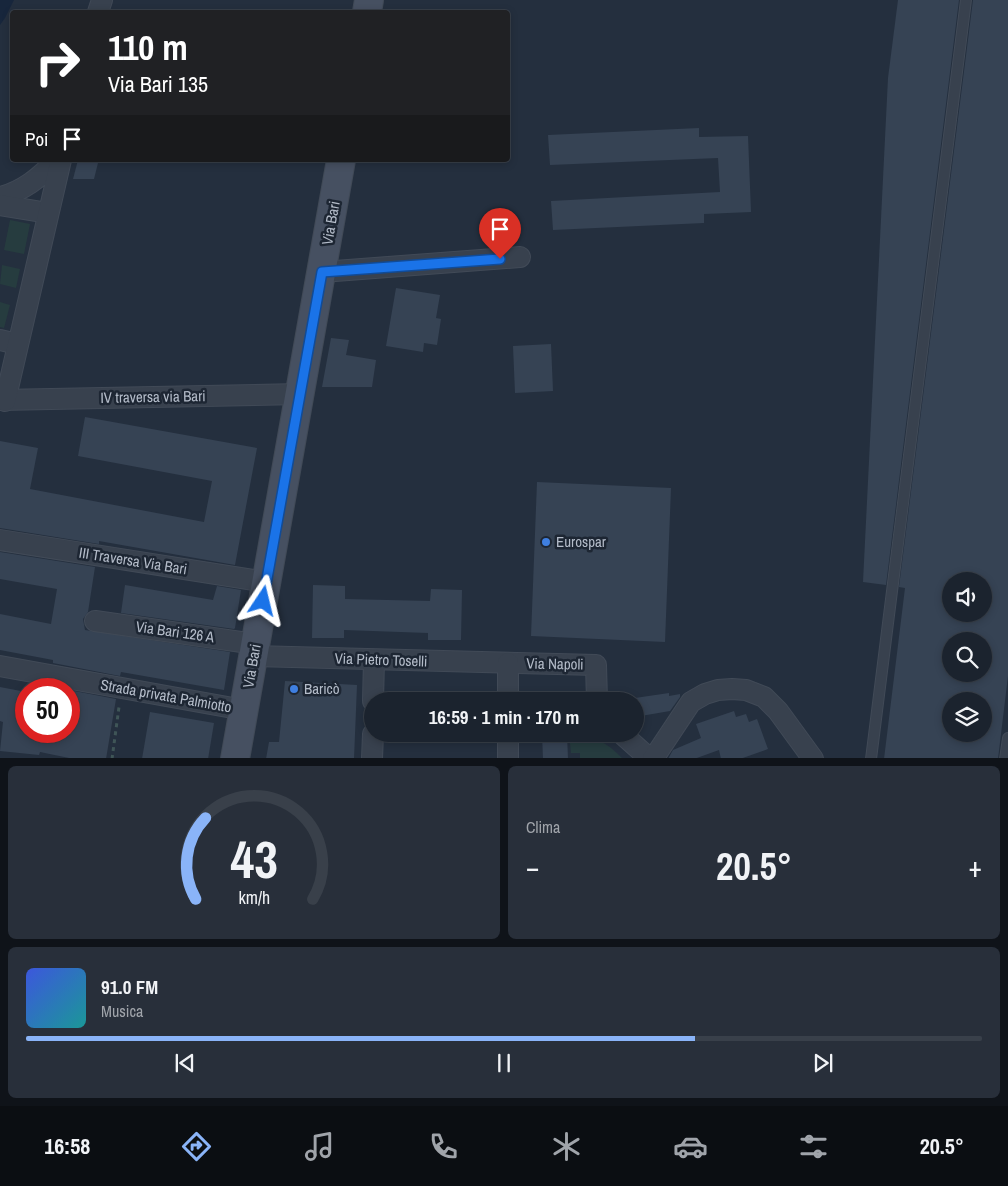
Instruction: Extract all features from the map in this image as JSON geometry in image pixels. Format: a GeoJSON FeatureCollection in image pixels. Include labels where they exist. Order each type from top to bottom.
{"type":"FeatureCollection","features":[{"type":"Feature","properties":{"kind":"main road","name":"Via Bari"},"geometry":{"type":"LineString","coordinates":[[235,758],[341,162]]}},
{"type":"Feature","properties":{"kind":"street"},"geometry":{"type":"LineString","coordinates":[[0,197],[18,190],[42,175],[52,162]]}},
{"type":"Feature","properties":{"kind":"street"},"geometry":{"type":"LineString","coordinates":[[2,400],[9,342],[48,213],[61,162]]}},
{"type":"Feature","properties":{"kind":"street"},"geometry":{"type":"LineString","coordinates":[[0,206],[48,213]]}},
{"type":"Feature","properties":{"kind":"street"},"geometry":{"type":"LineString","coordinates":[[322,272],[520,257]]}},
{"type":"Feature","properties":{"kind":"street","name":"IV traversa via Bari"},"geometry":{"type":"LineString","coordinates":[[2,400],[300,394]]}},
{"type":"Feature","properties":{"kind":"street","name":"III Traversa Via Bari"},"geometry":{"type":"LineString","coordinates":[[0,540],[266,582]]}},
{"type":"Feature","properties":{"kind":"street","name":"Via Bari 126 A"},"geometry":{"type":"LineString","coordinates":[[95,621],[254,650]]}},
{"type":"Feature","properties":{"kind":"street","name":"Via Pietro Toselli"},"geometry":{"type":"LineString","coordinates":[[254,650],[374,660],[508,663]]}},
{"type":"Feature","properties":{"kind":"street"},"geometry":{"type":"LineString","coordinates":[[373,692],[374,660]]}},
{"type":"Feature","properties":{"kind":"street"},"geometry":{"type":"LineString","coordinates":[[508,663],[508,692]]}},
{"type":"Feature","properties":{"kind":"street","name":"Via Napoli"},"geometry":{"type":"LineString","coordinates":[[508,663],[596,666],[597,692]]}},
{"type":"Feature","properties":{"kind":"street","name":"Strada privata Palmiotto"},"geometry":{"type":"LineString","coordinates":[[0,666],[244,710]]}},
{"type":"Feature","properties":{"kind":"street"},"geometry":{"type":"LineString","coordinates":[[632,742],[652,758],[691,702],[711,692],[732,689],[746,690],[764,696],[778,710],[813,758]]}},
{"type":"Feature","properties":{"kind":"street"},"geometry":{"type":"LineString","coordinates":[[372,742],[372,758]]}},
{"type":"Feature","properties":{"kind":"street"},"geometry":{"type":"LineString","coordinates":[[508,742],[508,758]]}},
{"type":"Feature","properties":{"kind":"lane"},"geometry":{"type":"LineString","coordinates":[[871,758],[966,0]]}},
{"type":"Feature","properties":{"kind":"lane"},"geometry":{"type":"LineString","coordinates":[[1005,758],[1008,738]]}},
{"type":"Feature","properties":{"kind":"path"},"geometry":{"type":"LineString","coordinates":[[112,758],[122,688]]}},
{"type":"Feature","properties":{"kind":"green space"},"geometry":{"type":"Polygon","coordinates":[[[10,220],[30,224],[24,254],[4,250],[10,220]]]}},
{"type":"Feature","properties":{"kind":"green space"},"geometry":{"type":"Polygon","coordinates":[[[2,265],[20,269],[16,288],[0,284],[2,265]]]}},
{"type":"Feature","properties":{"kind":"green space"},"geometry":{"type":"Polygon","coordinates":[[[0,302],[10,305],[4,328],[0,327],[0,302]]]}},
{"type":"Feature","properties":{"kind":"green space"},"geometry":{"type":"Polygon","coordinates":[[[570,742],[602,742],[622,758],[580,758],[580,753],[571,753],[570,742]]]}},
{"type":"Feature","properties":{"kind":"water"},"geometry":{"type":"Polygon","coordinates":[[[0,0],[14,0],[0,25],[0,0]]]}},
{"type":"Feature","properties":{"kind":"building"},"geometry":{"type":"Polygon","coordinates":[[[898,0],[959,0],[886,585],[863,582],[888,78],[898,0]]]}},
{"type":"Feature","properties":{"kind":"building"},"geometry":{"type":"Polygon","coordinates":[[[973,0],[1008,0],[1008,676],[998,758],[884,758],[905,588],[899,587],[973,0]]]}},
{"type":"Feature","properties":{"kind":"building"},"geometry":{"type":"Polygon","coordinates":[[[699,128],[699,137],[748,136],[751,212],[704,214],[704,223],[553,230],[551,201],[720,192],[718,158],[550,165],[548,135],[699,128]]]}},
{"type":"Feature","properties":{"kind":"building"},"geometry":{"type":"Polygon","coordinates":[[[77,162],[98,163],[94,179],[73,179],[77,162]]]}},
{"type":"Feature","properties":{"kind":"building"},"geometry":{"type":"Polygon","coordinates":[[[396,288],[440,295],[436,318],[441,319],[437,345],[424,343],[423,352],[386,346],[396,288]]]}},
{"type":"Feature","properties":{"kind":"building"},"geometry":{"type":"Polygon","coordinates":[[[331,338],[349,340],[346,355],[376,360],[372,387],[322,387],[331,338]]]}},
{"type":"Feature","properties":{"kind":"building"},"geometry":{"type":"Polygon","coordinates":[[[551,344],[553,391],[515,393],[513,346],[551,344]]]}},
{"type":"Feature","properties":{"kind":"building"},"geometry":{"type":"Polygon","coordinates":[[[85,417],[257,448],[235,565],[99,541],[99,544],[0,528],[0,441],[38,448],[30,489],[204,522],[212,481],[78,456],[85,417]]]}},
{"type":"Feature","properties":{"kind":"building"},"geometry":{"type":"Polygon","coordinates":[[[537,482],[671,488],[665,642],[531,636],[537,482]]]}},
{"type":"Feature","properties":{"kind":"building"},"geometry":{"type":"Polygon","coordinates":[[[0,552],[95,567],[88,612],[83,619],[85,630],[230,652],[224,690],[121,672],[120,676],[0,650],[0,614],[51,624],[57,589],[0,579],[0,552]]]}},
{"type":"Feature","properties":{"kind":"building"},"geometry":{"type":"Polygon","coordinates":[[[125,585],[213,600],[217,586],[241,590],[235,628],[121,613],[125,585]]]}},
{"type":"Feature","properties":{"kind":"building"},"geometry":{"type":"Polygon","coordinates":[[[313,585],[345,586],[345,599],[430,601],[431,589],[462,590],[461,640],[428,640],[428,633],[344,630],[344,638],[312,638],[313,585]]]}},
{"type":"Feature","properties":{"kind":"building"},"geometry":{"type":"Polygon","coordinates":[[[285,681],[357,685],[354,758],[266,758],[269,742],[279,742],[285,681]]]}},
{"type":"Feature","properties":{"kind":"building"},"geometry":{"type":"Polygon","coordinates":[[[0,687],[15,690],[15,743],[80,743],[80,692],[116,699],[106,758],[69,758],[40,752],[39,755],[0,751],[3,722],[0,721],[0,687]]]}},
{"type":"Feature","properties":{"kind":"building"},"geometry":{"type":"Polygon","coordinates":[[[669,693],[669,696],[680,694],[680,697],[670,711],[644,715],[644,697],[669,693]]]}},
{"type":"Feature","properties":{"kind":"building"},"geometry":{"type":"Polygon","coordinates":[[[734,711],[736,717],[746,714],[749,722],[757,719],[768,749],[743,758],[721,758],[719,750],[697,758],[669,758],[673,750],[701,738],[696,724],[734,711]]]}},
{"type":"Feature","properties":{"kind":"building"},"geometry":{"type":"Polygon","coordinates":[[[150,712],[214,723],[208,758],[142,758],[150,712]]]}},
{"type":"Feature","properties":{"kind":"building"},"geometry":{"type":"Polygon","coordinates":[[[542,742],[567,742],[568,758],[543,758],[542,742]]]}},
{"type":"Feature","properties":{"kind":"place","name":"Eurospar"},"geometry":{"type":"Point","coordinates":[546,542]}},
{"type":"Feature","properties":{"kind":"place","name":"Baricò"},"geometry":{"type":"Point","coordinates":[294,689]}},
{"type":"Feature","properties":{"kind":"route"},"geometry":{"type":"LineString","coordinates":[[263,601],[322,272],[500,259]]}}]}
